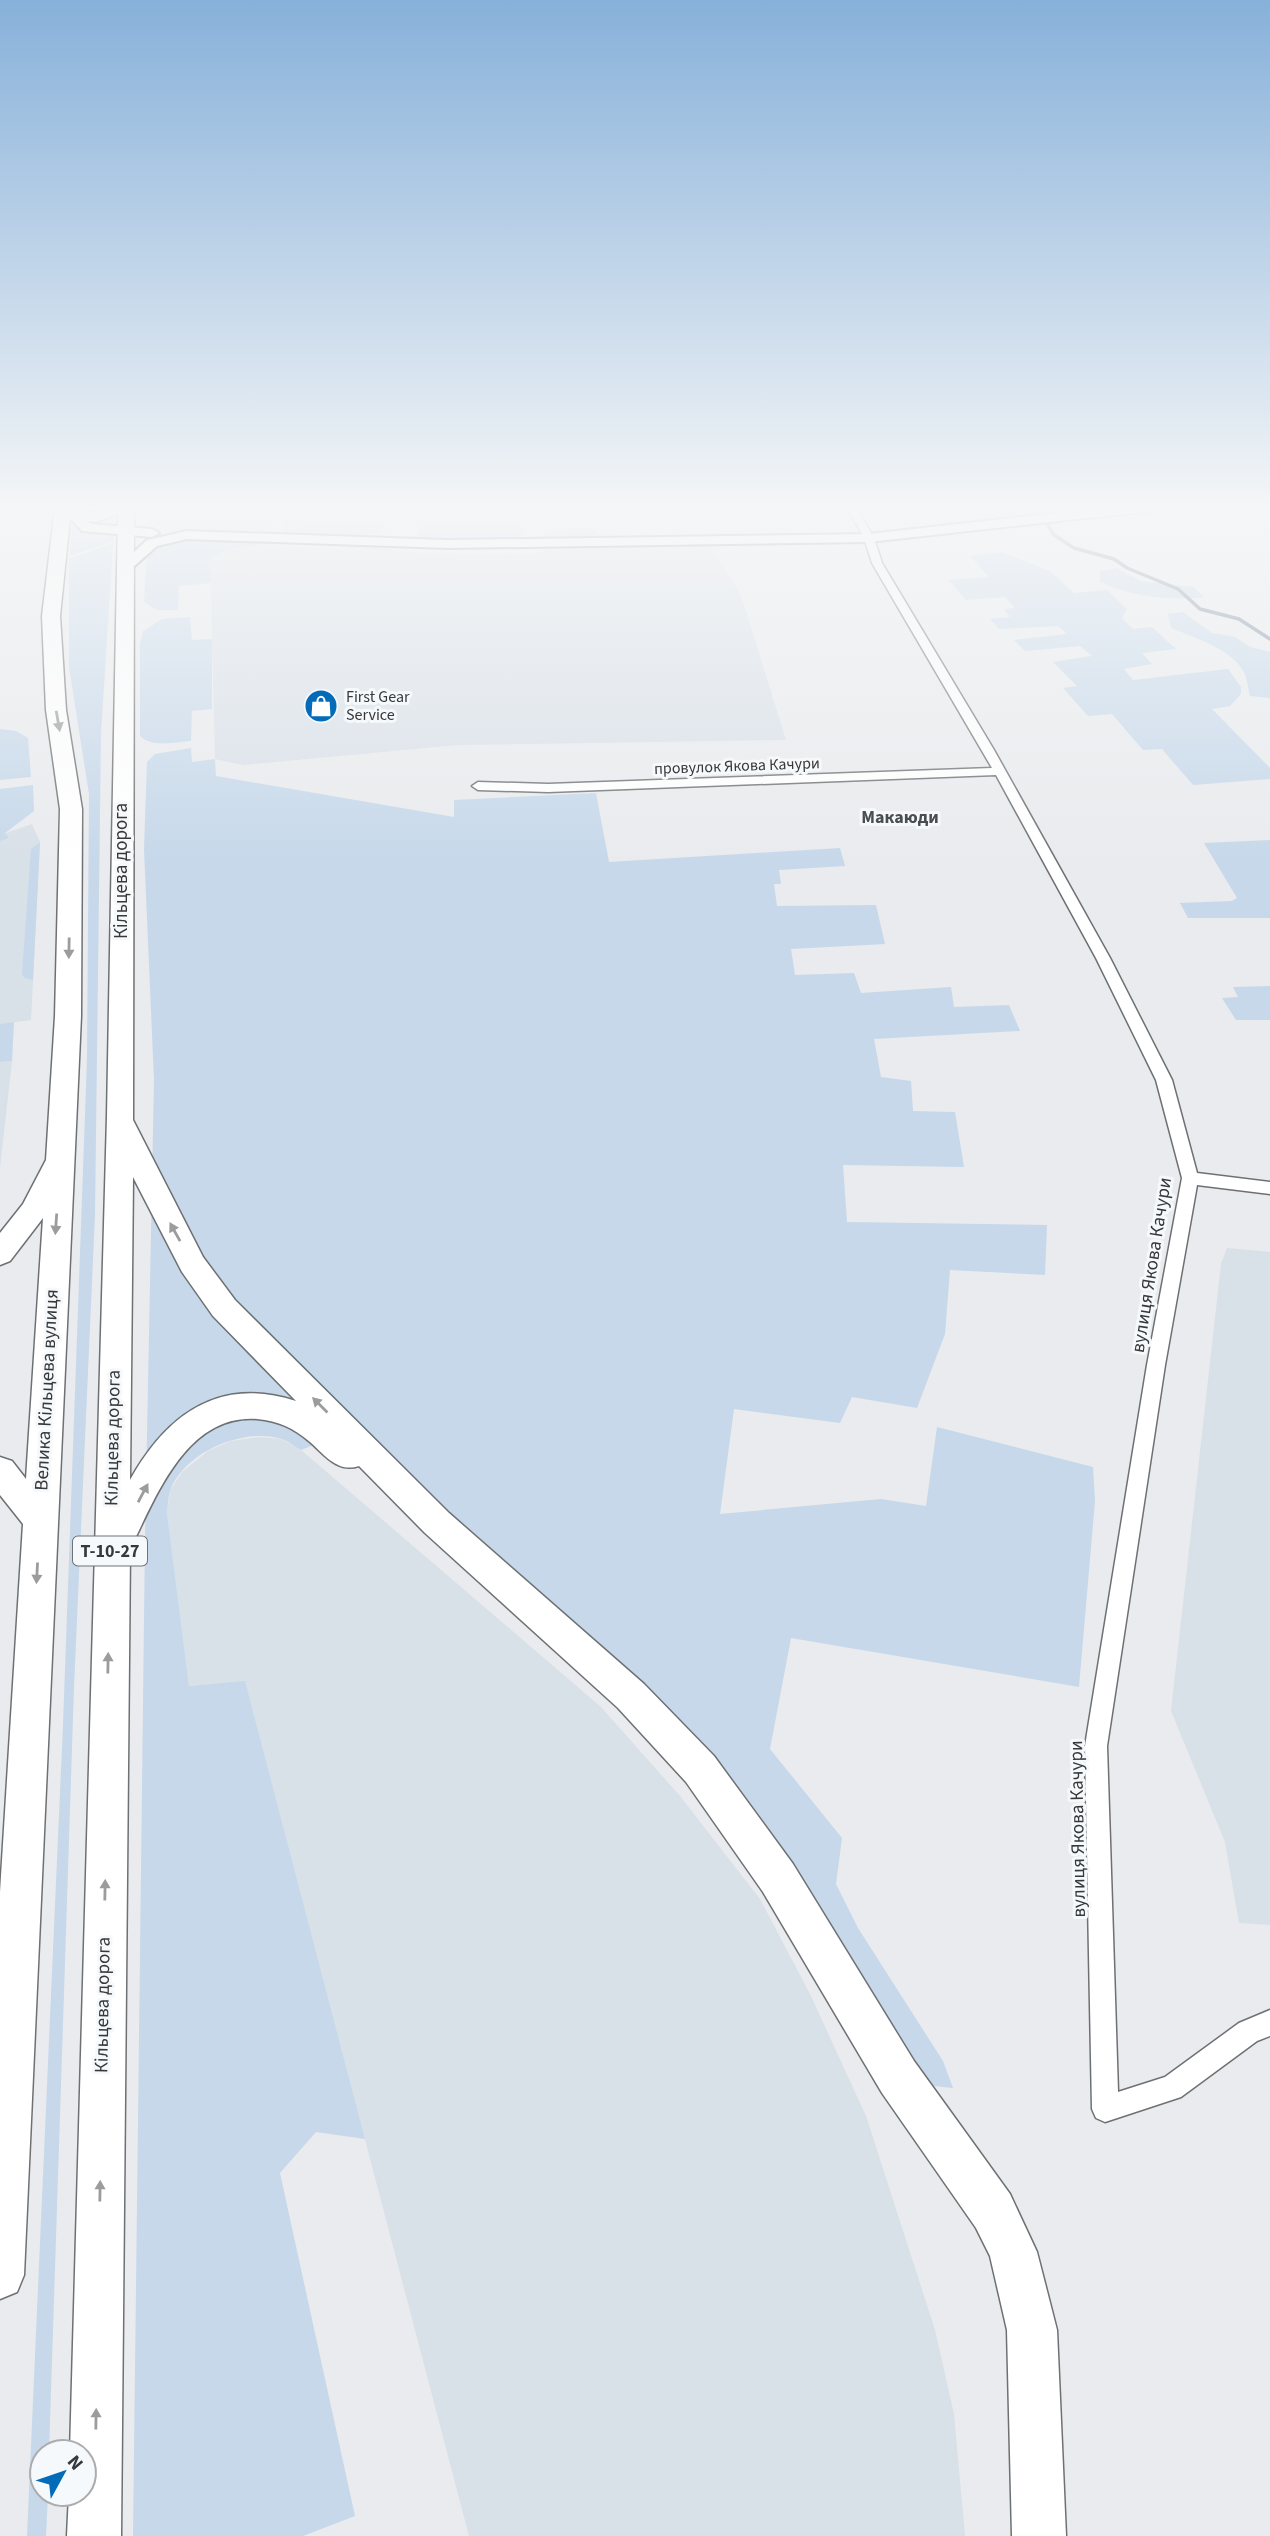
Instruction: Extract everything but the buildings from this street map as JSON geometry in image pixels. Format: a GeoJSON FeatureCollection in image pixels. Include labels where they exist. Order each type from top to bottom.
{"type":"FeatureCollection","features":[{"type":"Feature","properties":{"kind":"highway","name":"Велика Кільцева вулиця"},"geometry":{"type":"LineString","coordinates":[[0,2275],[68,1016],[71,809],[56,710],[51,625]]}},
{"type":"Feature","properties":{"kind":"highway","name":"Кільцева дорога"},"geometry":{"type":"LineString","coordinates":[[94,2536],[120,1116],[125,625]]}},
{"type":"Feature","properties":{"kind":"highway"},"geometry":{"type":"LineString","coordinates":[[120,1116],[160,1206],[209,1289],[438,1523],[613,1678],[700,1769],[778,1878],[898,2077],[993,2211],[1013,2252],[1032,2330],[1039,2536]]}},
{"type":"Feature","properties":{"kind":"highway"},"geometry":{"type":"LineString","coordinates":[[0,1254],[35,1208],[62,1151]]}},
{"type":"Feature","properties":{"kind":"highway"},"geometry":{"type":"LineString","coordinates":[[110,1553],[168,1448],[188,1425],[213,1411],[242,1406],[266,1407],[292,1413],[438,1523]]}},
{"type":"Feature","properties":{"kind":"highway"},"geometry":{"type":"LineString","coordinates":[[0,1471],[40,1520]]}},
{"type":"Feature","properties":{"kind":"street","name":"вулиця Якова Качури"},"geometry":{"type":"LineString","coordinates":[[913,625],[1103,958],[1163,1077],[1190,1178],[1154,1378],[1096,1746],[1105,2109],[1172,2088],[1248,2032],[1270,2023]]}},
{"type":"Feature","properties":{"kind":"street","name":"провулок Якова Качури"},"geometry":{"type":"LineString","coordinates":[[478,786],[548,789],[998,771]]}},
{"type":"Feature","properties":{"kind":"street"},"geometry":{"type":"LineString","coordinates":[[1190,1178],[1270,1188]]}},
{"type":"Feature","properties":{"kind":"shaded area"},"geometry":{"type":"Polygon","coordinates":[[[69,625],[108,625],[101,734],[95,1214],[74,1687],[49,2438],[31,2438],[63,1725],[87,1059],[89,794],[69,667],[69,625]]]}},
{"type":"Feature","properties":{"kind":"shaded area"},"geometry":{"type":"Polygon","coordinates":[[[152,625],[191,625],[192,640],[212,639],[212,709],[192,711],[191,741],[151,742],[140,736],[140,644],[143,631],[152,625]]]}},
{"type":"Feature","properties":{"kind":"shaded area"},"geometry":{"type":"Polygon","coordinates":[[[212,625],[750,625],[786,740],[457,745],[243,765],[215,759],[212,625]]]}},
{"type":"Feature","properties":{"kind":"shaded area"},"geometry":{"type":"Polygon","coordinates":[[[996,625],[1129,625],[1133,629],[1152,627],[1176,649],[1142,653],[1152,664],[1124,669],[1133,680],[1228,669],[1241,687],[1241,694],[1230,706],[1212,709],[1270,768],[1270,779],[1193,785],[1162,749],[1143,750],[1112,714],[1088,716],[1063,688],[1077,686],[1053,662],[1092,656],[1080,646],[1025,651],[1014,640],[1067,634],[1058,626],[999,629],[996,625]]]}},
{"type":"Feature","properties":{"kind":"shaded area"},"geometry":{"type":"Polygon","coordinates":[[[1170,625],[1201,625],[1212,633],[1235,637],[1250,647],[1270,652],[1270,698],[1250,696],[1244,672],[1229,655],[1171,628],[1170,625]]]}},
{"type":"Feature","properties":{"kind":"shaded area"},"geometry":{"type":"Polygon","coordinates":[[[0,729],[16,731],[28,738],[31,777],[0,780],[0,729]]]}},
{"type":"Feature","properties":{"kind":"shaded area"},"geometry":{"type":"Polygon","coordinates":[[[191,748],[192,762],[215,759],[216,776],[454,817],[454,800],[596,793],[609,862],[840,848],[845,866],[779,870],[781,884],[774,884],[777,906],[876,905],[885,944],[791,949],[795,975],[854,973],[861,993],[951,987],[954,1007],[1009,1005],[1020,1031],[874,1039],[881,1077],[911,1081],[913,1111],[955,1112],[964,1167],[843,1165],[847,1222],[1047,1225],[1045,1275],[950,1270],[945,1334],[917,1408],[852,1397],[840,1423],[734,1409],[720,1514],[881,1499],[926,1506],[937,1427],[1093,1467],[1095,1501],[1079,1687],[791,1638],[770,1749],[842,1838],[836,1884],[858,1928],[943,2061],[953,2088],[924,2085],[709,1751],[639,1680],[567,1615],[446,1519],[359,1427],[301,1450],[284,1440],[267,1436],[234,1440],[202,1454],[177,1477],[170,1491],[167,1513],[189,1686],[245,1681],[365,2139],[316,2132],[280,2173],[355,2516],[303,2536],[133,2536],[145,1538],[154,1080],[144,849],[147,762],[155,754],[191,748]]]}},
{"type":"Feature","properties":{"kind":"shaded area"},"geometry":{"type":"Polygon","coordinates":[[[33,785],[34,811],[5,833],[9,838],[0,841],[0,789],[33,785]]]}},
{"type":"Feature","properties":{"kind":"shaded area"},"geometry":{"type":"Polygon","coordinates":[[[32,824],[40,842],[31,1020],[0,1024],[0,835],[32,824]]]}},
{"type":"Feature","properties":{"kind":"shaded area"},"geometry":{"type":"Polygon","coordinates":[[[1270,840],[1270,918],[1188,918],[1180,903],[1232,901],[1237,898],[1204,843],[1270,840]]]}},
{"type":"Feature","properties":{"kind":"shaded area"},"geometry":{"type":"Polygon","coordinates":[[[40,842],[33,980],[22,974],[31,849],[40,842]]]}},
{"type":"Feature","properties":{"kind":"shaded area"},"geometry":{"type":"Polygon","coordinates":[[[1270,986],[1270,1020],[1236,1020],[1222,998],[1238,997],[1233,987],[1270,986]]]}},
{"type":"Feature","properties":{"kind":"shaded area"},"geometry":{"type":"Polygon","coordinates":[[[14,1022],[12,1061],[0,1062],[0,1024],[14,1022]]]}},
{"type":"Feature","properties":{"kind":"shaded area"},"geometry":{"type":"Polygon","coordinates":[[[12,1061],[0,1168],[0,1062],[12,1061]]]}},
{"type":"Feature","properties":{"kind":"shaded area"},"geometry":{"type":"Polygon","coordinates":[[[1227,1248],[1270,1252],[1270,1925],[1239,1923],[1225,1842],[1171,1711],[1221,1264],[1227,1248]]]}},
{"type":"Feature","properties":{"kind":"shaded area"},"geometry":{"type":"Polygon","coordinates":[[[259,1437],[281,1439],[301,1450],[601,1707],[680,1796],[760,1899],[810,1994],[866,2116],[935,2330],[954,2414],[965,2536],[469,2536],[245,1682],[189,1686],[167,1513],[170,1491],[182,1472],[208,1451],[231,1441],[259,1437]]]}},
{"type":"Feature","properties":{"kind":"shaded area"},"geometry":{"type":"Polygon","coordinates":[[[28,2508],[47,2508],[46,2536],[27,2536],[28,2508]]]}},
{"type":"Feature","properties":{"kind":"waterway"},"geometry":{"type":"LineString","coordinates":[[1249,625],[1270,639]]}},
{"type":"Feature","properties":{"kind":"place","name":"First Gear Service"},"geometry":{"type":"Point","coordinates":[321,706]}},
{"type":"Feature","properties":{"kind":"district","name":"Макаюди"},"geometry":{"type":"Point","coordinates":[900,817]}}]}
